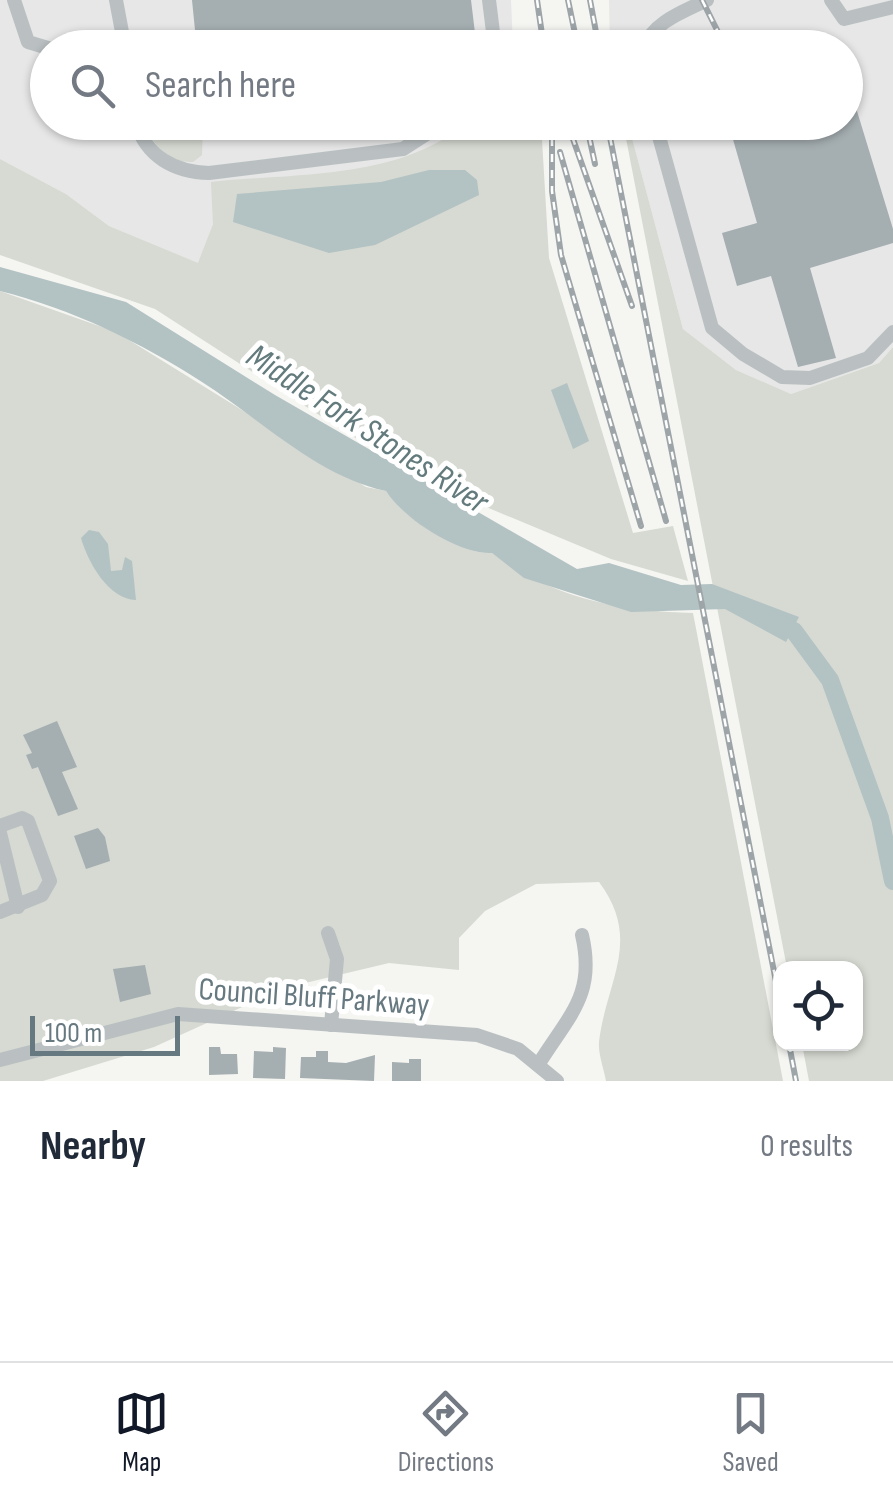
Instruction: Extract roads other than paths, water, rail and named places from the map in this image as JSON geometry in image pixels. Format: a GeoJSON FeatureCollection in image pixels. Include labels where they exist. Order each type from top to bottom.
{"type":"FeatureCollection","features":[{"type":"Feature","properties":{"kind":"street"},"geometry":{"type":"LineString","coordinates":[[14,0],[30,43]]}},
{"type":"Feature","properties":{"kind":"street"},"geometry":{"type":"LineString","coordinates":[[116,0],[121,30]]}},
{"type":"Feature","properties":{"kind":"street"},"geometry":{"type":"LineString","coordinates":[[489,0],[493,30]]}},
{"type":"Feature","properties":{"kind":"street"},"geometry":{"type":"LineString","coordinates":[[657,30],[707,0]]}},
{"type":"Feature","properties":{"kind":"street"},"geometry":{"type":"LineString","coordinates":[[831,0],[844,19],[893,7]]}},
{"type":"Feature","properties":{"kind":"street"},"geometry":{"type":"LineString","coordinates":[[147,140],[156,156],[182,170],[209,173],[404,149],[418,140]]}},
{"type":"Feature","properties":{"kind":"street"},"geometry":{"type":"LineString","coordinates":[[660,140],[712,328],[743,354],[782,377],[810,378],[868,358],[893,332]]}},
{"type":"Feature","properties":{"kind":"street"},"geometry":{"type":"LineString","coordinates":[[0,912],[18,907],[42,896],[50,881],[28,821],[22,818],[0,830],[18,907]]}},
{"type":"Feature","properties":{"kind":"street"},"geometry":{"type":"LineString","coordinates":[[328,933],[337,959],[331,1025]]}},
{"type":"Feature","properties":{"kind":"street"},"geometry":{"type":"LineString","coordinates":[[538,1064],[584,992],[590,967],[582,934]]}},
{"type":"Feature","properties":{"kind":"street","name":"Council Bluff Parkway"},"geometry":{"type":"LineString","coordinates":[[2,1060],[178,1014],[477,1035],[518,1049],[557,1081]]}},
{"type":"Feature","properties":{"kind":"street"},"geometry":{"type":"LineString","coordinates":[[0,1040],[2,1060]]}},
{"type":"Feature","properties":{"kind":"waterway","name":"Middle Fork Stones River"},"geometry":{"type":"LineString","coordinates":[[773,622],[794,631],[830,680],[880,818],[893,881]]}},
{"type":"Feature","properties":{"kind":"railway"},"geometry":{"type":"LineString","coordinates":[[537,0],[541,30]]}},
{"type":"Feature","properties":{"kind":"railway"},"geometry":{"type":"LineString","coordinates":[[568,0],[574,30]]}},
{"type":"Feature","properties":{"kind":"railway"},"geometry":{"type":"LineString","coordinates":[[590,0],[596,30]]}},
{"type":"Feature","properties":{"kind":"railway"},"geometry":{"type":"LineString","coordinates":[[702,0],[717,30]]}},
{"type":"Feature","properties":{"kind":"railway"},"geometry":{"type":"LineString","coordinates":[[552,140],[552,191],[561,255],[641,526]]}},
{"type":"Feature","properties":{"kind":"railway"},"geometry":{"type":"LineString","coordinates":[[573,140],[632,306]]}},
{"type":"Feature","properties":{"kind":"railway"},"geometry":{"type":"LineString","coordinates":[[590,140],[595,164]]}},
{"type":"Feature","properties":{"kind":"railway"},"geometry":{"type":"LineString","coordinates":[[611,140],[773,966]]}},
{"type":"Feature","properties":{"kind":"railway"},"geometry":{"type":"LineString","coordinates":[[560,152],[666,521]]}},
{"type":"Feature","properties":{"kind":"railway"},"geometry":{"type":"LineString","coordinates":[[790,1051],[796,1081]]}}]}
